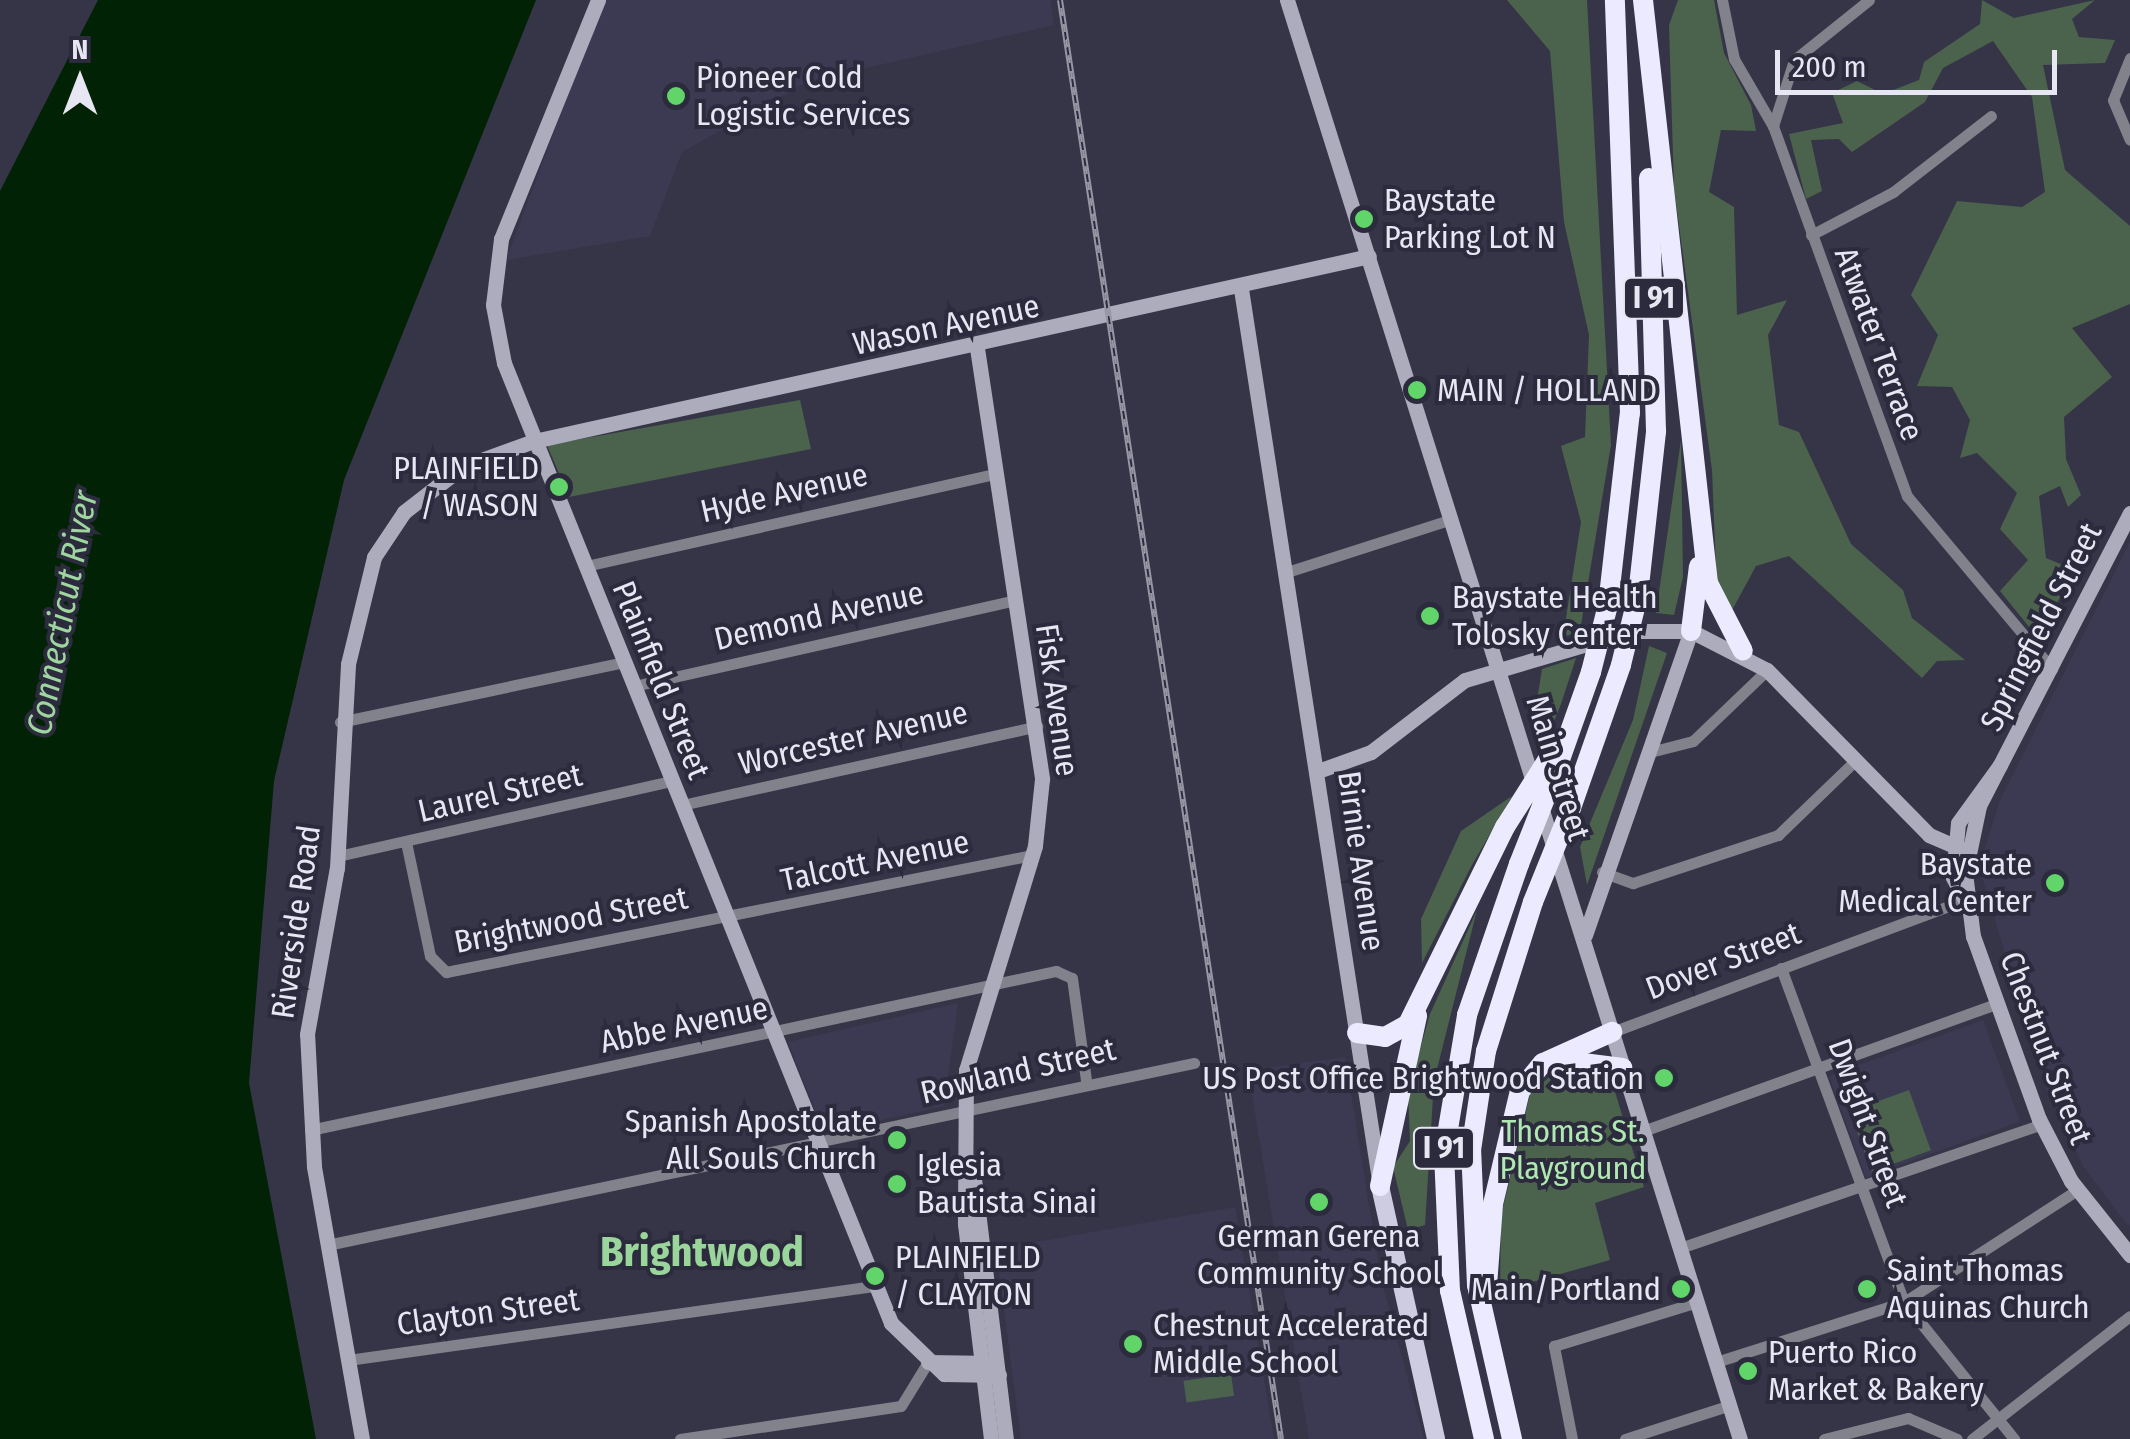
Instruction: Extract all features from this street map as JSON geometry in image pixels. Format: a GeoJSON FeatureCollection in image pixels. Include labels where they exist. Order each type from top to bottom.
{"type":"FeatureCollection","features":[{"type":"Feature","properties":{"kind":"highway","name":"I 91"},"geometry":{"type":"LineString","coordinates":[[1484,1439],[1450,1291],[1444,1153],[1467,1015],[1554,761],[1584,694],[1608,604],[1630,413],[1615,0]]}},
{"type":"Feature","properties":{"kind":"highway","name":"I 91"},"geometry":{"type":"LineString","coordinates":[[1512,1439],[1489,1352],[1472,1236],[1474,1118],[1494,1018],[1621,665],[1638,595],[1657,413],[1642,0]]}},
{"type":"Feature","properties":{"kind":"highway"},"geometry":{"type":"LineString","coordinates":[[1642,0],[1714,604],[1743,651]]}},
{"type":"Feature","properties":{"kind":"highway"},"geometry":{"type":"LineString","coordinates":[[1690,631],[1703,530]]}},
{"type":"Feature","properties":{"kind":"highway"},"geometry":{"type":"LineString","coordinates":[[1357,1033],[1402,1030],[1505,827],[1554,761]]}},
{"type":"Feature","properties":{"kind":"highway"},"geometry":{"type":"LineString","coordinates":[[1380,1186],[1387,1124],[1435,962]]}},
{"type":"Feature","properties":{"kind":"highway"},"geometry":{"type":"LineString","coordinates":[[1489,1352],[1494,1204],[1520,1091],[1547,1060],[1612,1032]]}},
{"type":"Feature","properties":{"kind":"highway"},"geometry":{"type":"LineString","coordinates":[[1547,1060],[1584,1057],[1624,1068]]}},
{"type":"Feature","properties":{"kind":"main road","name":"Birnie Avenue"},"geometry":{"type":"LineString","coordinates":[[1380,1186],[1436,1439]]}},
{"type":"Feature","properties":{"kind":"street","name":"Plainfield Street"},"geometry":{"type":"LineString","coordinates":[[598,0],[494,275],[504,363],[874,1286],[898,1335],[928,1362]]}},
{"type":"Feature","properties":{"kind":"street","name":"Main Street"},"geometry":{"type":"LineString","coordinates":[[1287,0],[1740,1439]]}},
{"type":"Feature","properties":{"kind":"street","name":"Atwater Terrace"},"geometry":{"type":"LineString","coordinates":[[1722,0],[1734,59],[1772,126],[1907,496],[2052,669]]}},
{"type":"Feature","properties":{"kind":"street"},"geometry":{"type":"LineString","coordinates":[[1772,126],[1794,60],[1869,0]]}},
{"type":"Feature","properties":{"kind":"street"},"geometry":{"type":"LineString","coordinates":[[2130,58],[2113,100],[2130,140]]}},
{"type":"Feature","properties":{"kind":"street"},"geometry":{"type":"LineString","coordinates":[[1811,234],[1893,192],[1991,116]]}},
{"type":"Feature","properties":{"kind":"street","name":"Wason Avenue"},"geometry":{"type":"LineString","coordinates":[[534,441],[977,348],[1369,256]]}},
{"type":"Feature","properties":{"kind":"street","name":"Birnie Avenue"},"geometry":{"type":"LineString","coordinates":[[1241,289],[1380,1186]]}},
{"type":"Feature","properties":{"kind":"street","name":"Fisk Avenue"},"geometry":{"type":"LineString","coordinates":[[977,348],[1037,726],[1042,794],[1032,855],[969,1046],[966,1110],[991,1370]]}},
{"type":"Feature","properties":{"kind":"street","name":"Riverside Road"},"geometry":{"type":"LineString","coordinates":[[362,1439],[326,1245],[310,1130],[308,1023],[338,856],[340,722],[358,614],[387,533],[424,491],[462,467],[534,441]]}},
{"type":"Feature","properties":{"kind":"street","name":"Hyde Avenue"},"geometry":{"type":"LineString","coordinates":[[586,566],[994,474]]}},
{"type":"Feature","properties":{"kind":"street","name":"Springfield Street"},"geometry":{"type":"LineString","coordinates":[[1959,850],[2130,513]]}},
{"type":"Feature","properties":{"kind":"street"},"geometry":{"type":"LineString","coordinates":[[1287,572],[1452,519]]}},
{"type":"Feature","properties":{"kind":"street","name":"Demond Avenue"},"geometry":{"type":"LineString","coordinates":[[634,686],[1016,600]]}},
{"type":"Feature","properties":{"kind":"street"},"geometry":{"type":"LineString","coordinates":[[1584,944],[1602,872],[1650,752],[1690,631]]}},
{"type":"Feature","properties":{"kind":"street"},"geometry":{"type":"LineString","coordinates":[[1318,771],[1366,755],[1448,687],[1499,668],[1630,632],[1690,631],[1743,651],[1767,670],[1856,760],[1959,850]]}},
{"type":"Feature","properties":{"kind":"street"},"geometry":{"type":"LineString","coordinates":[[340,722],[624,662]]}},
{"type":"Feature","properties":{"kind":"street"},"geometry":{"type":"LineString","coordinates":[[1650,752],[1693,742],[1767,670]]}},
{"type":"Feature","properties":{"kind":"street","name":"Worcester Avenue"},"geometry":{"type":"LineString","coordinates":[[682,805],[1037,726]]}},
{"type":"Feature","properties":{"kind":"street"},"geometry":{"type":"LineString","coordinates":[[1602,872],[1633,883],[1778,834],[1856,760]]}},
{"type":"Feature","properties":{"kind":"street","name":"Laurel Street"},"geometry":{"type":"LineString","coordinates":[[338,856],[672,781]]}},
{"type":"Feature","properties":{"kind":"street","name":"Brightwood Street"},"geometry":{"type":"LineString","coordinates":[[406,842],[440,971],[728,919]]}},
{"type":"Feature","properties":{"kind":"street","name":"Chestnut Street"},"geometry":{"type":"LineString","coordinates":[[1959,850],[1966,900],[1996,1004],[2042,1124],[2077,1190],[2128,1247]]}},
{"type":"Feature","properties":{"kind":"street","name":"Talcott Avenue"},"geometry":{"type":"LineString","coordinates":[[728,919],[1032,855]]}},
{"type":"Feature","properties":{"kind":"street","name":"Dover Street"},"geometry":{"type":"LineString","coordinates":[[1612,1032],[1966,900]]}},
{"type":"Feature","properties":{"kind":"street","name":"Dwight Street"},"geometry":{"type":"LineString","coordinates":[[1780,968],[1821,1068],[1904,1302],[2014,1439]]}},
{"type":"Feature","properties":{"kind":"street","name":"Abbe Avenue"},"geometry":{"type":"LineString","coordinates":[[310,1130],[774,1034],[988,984],[1068,972],[1086,1080]]}},
{"type":"Feature","properties":{"kind":"street"},"geometry":{"type":"LineString","coordinates":[[1644,1131],[1996,1004]]}},
{"type":"Feature","properties":{"kind":"street","name":"Rowland Street"},"geometry":{"type":"LineString","coordinates":[[326,1245],[818,1146],[1086,1080],[1194,1063]]}},
{"type":"Feature","properties":{"kind":"street"},"geometry":{"type":"LineString","coordinates":[[1680,1248],[1863,1190],[2042,1124]]}},
{"type":"Feature","properties":{"kind":"street"},"geometry":{"type":"LineString","coordinates":[[1716,1362],[1904,1302],[2077,1190]]}},
{"type":"Feature","properties":{"kind":"street","name":"Clayton Street"},"geometry":{"type":"LineString","coordinates":[[348,1360],[874,1286]]}},
{"type":"Feature","properties":{"kind":"street"},"geometry":{"type":"LineString","coordinates":[[1572,1439],[1554,1346],[1697,1302]]}},
{"type":"Feature","properties":{"kind":"street"},"geometry":{"type":"LineString","coordinates":[[1972,1439],[2001,1423],[2130,1316]]}},
{"type":"Feature","properties":{"kind":"street"},"geometry":{"type":"LineString","coordinates":[[680,1439],[906,1404],[928,1362],[991,1370]]}},
{"type":"Feature","properties":{"kind":"street"},"geometry":{"type":"LineString","coordinates":[[991,1370],[991,1439]]}},
{"type":"Feature","properties":{"kind":"street"},"geometry":{"type":"LineString","coordinates":[[991,1370],[1006,1439]]}},
{"type":"Feature","properties":{"kind":"street"},"geometry":{"type":"LineString","coordinates":[[1625,1439],[1730,1405]]}},
{"type":"Feature","properties":{"kind":"street"},"geometry":{"type":"LineString","coordinates":[[1824,1439],[1908,1418],[1957,1439]]}},
{"type":"Feature","properties":{"kind":"street"},"geometry":{"type":"LineString","coordinates":[[800,1422],[803,1439]]}},
{"type":"Feature","properties":{"kind":"shaded area","name":"Pioneer Cold Logistic Services"},"geometry":{"type":"Polygon","coordinates":[[[604,0],[1050,0],[1054,25],[809,81],[682,152],[650,236],[506,260],[604,0]]]}},
{"type":"Feature","properties":{"kind":"shaded area","name":"Baystate Medical Center"},"geometry":{"type":"Polygon","coordinates":[[[2130,542],[2128,1226],[2083,1166],[2046,1088],[1979,867],[2000,800],[2130,542]]]}},
{"type":"Feature","properties":{"kind":"shaded area"},"geometry":{"type":"Polygon","coordinates":[[[958,1003],[944,1106],[824,1133],[788,1042],[958,1003]]]}},
{"type":"Feature","properties":{"kind":"shaded area"},"geometry":{"type":"Polygon","coordinates":[[[1983,1020],[2020,1121],[1866,1178],[1829,1076],[1983,1020]]]}},
{"type":"Feature","properties":{"kind":"shaded area","name":"German Gerena Community School"},"geometry":{"type":"Polygon","coordinates":[[[1345,1057],[1381,1279],[1424,1439],[1309,1439],[1248,1071],[1345,1057]]]}},
{"type":"Feature","properties":{"kind":"shaded area","name":"Chestnut Accelerated Middle School"},"geometry":{"type":"Polygon","coordinates":[[[1235,1207],[1274,1439],[1021,1439],[996,1249],[1235,1207]]]}},
{"type":"Feature","properties":{"kind":"green space"},"geometry":{"type":"Polygon","coordinates":[[[1507,0],[1587,0],[1611,445],[1580,631],[1563,637],[1581,522],[1561,446],[1585,437],[1589,335],[1564,222],[1550,51],[1507,0]]]}},
{"type":"Feature","properties":{"kind":"green space"},"geometry":{"type":"Polygon","coordinates":[[[1678,0],[1714,0],[1724,53],[1751,105],[1756,131],[1721,130],[1709,192],[1734,207],[1737,315],[1787,300],[1768,335],[1779,425],[1799,432],[1851,544],[1903,590],[1912,618],[1965,660],[1937,661],[1922,678],[1789,556],[1756,566],[1730,614],[1717,594],[1712,470],[1674,188],[1669,25],[1678,0]]]}},
{"type":"Feature","properties":{"kind":"green space"},"geometry":{"type":"Polygon","coordinates":[[[1982,0],[2014,18],[2095,0],[2072,19],[2079,37],[2115,40],[2105,63],[2043,65],[2065,170],[2130,226],[2130,304],[2072,328],[2112,377],[2064,417],[2066,459],[2081,495],[2068,507],[2060,486],[2039,496],[2046,558],[2075,570],[2038,638],[2000,591],[2028,560],[2000,529],[2017,493],[1977,453],[1960,458],[1970,420],[1952,387],[1917,386],[1938,335],[1911,295],[1957,201],[2022,207],[2045,192],[2032,97],[1993,41],[1943,68],[1925,102],[1852,152],[1839,139],[1811,140],[1822,191],[1806,199],[1789,134],[1843,123],[1832,93],[1857,81],[1883,94],[1919,80],[1924,62],[1980,24],[1982,0]]]}},
{"type":"Feature","properties":{"kind":"green space"},"geometry":{"type":"Polygon","coordinates":[[[800,400],[811,449],[569,497],[547,445],[800,400]]]}},
{"type":"Feature","properties":{"kind":"green space"},"geometry":{"type":"Polygon","coordinates":[[[1681,440],[1683,577],[1674,615],[1656,613],[1681,440]]]}},
{"type":"Feature","properties":{"kind":"green space"},"geometry":{"type":"Polygon","coordinates":[[[1649,646],[1667,653],[1587,885],[1580,847],[1633,720],[1649,646]]]}},
{"type":"Feature","properties":{"kind":"green space"},"geometry":{"type":"Polygon","coordinates":[[[1576,658],[1542,751],[1533,725],[1542,669],[1576,658]]]}},
{"type":"Feature","properties":{"kind":"green space"},"geometry":{"type":"Polygon","coordinates":[[[1512,796],[1422,963],[1421,919],[1461,831],[1512,796]]]}},
{"type":"Feature","properties":{"kind":"green space"},"geometry":{"type":"Polygon","coordinates":[[[1477,910],[1434,1081],[1425,1225],[1408,1230],[1393,1167],[1410,1141],[1408,1092],[1430,1014],[1477,910]]]}},
{"type":"Feature","properties":{"kind":"green space","name":"Thomas St. Playground"},"geometry":{"type":"Polygon","coordinates":[[[1561,1067],[1608,1069],[1644,1187],[1595,1203],[1610,1260],[1500,1291],[1501,1216],[1530,1094],[1561,1067]]]}},
{"type":"Feature","properties":{"kind":"green space"},"geometry":{"type":"Polygon","coordinates":[[[1909,1090],[1931,1150],[1872,1172],[1850,1112],[1909,1090]]]}},
{"type":"Feature","properties":{"kind":"green space"},"geometry":{"type":"Polygon","coordinates":[[[1231,1374],[1234,1396],[1187,1402],[1183,1381],[1231,1374]]]}},
{"type":"Feature","properties":{"kind":"water","name":"Connecticut River"},"geometry":{"type":"Polygon","coordinates":[[[98,0],[536,0],[344,480],[274,781],[249,1083],[316,1439],[0,1439],[0,191],[98,0]]]}},
{"type":"Feature","properties":{"kind":"railway"},"geometry":{"type":"LineString","coordinates":[[1060,0],[1281,1439]]}},
{"type":"Feature","properties":{"kind":"place","name":"Pioneer Cold Logistic Services"},"geometry":{"type":"Point","coordinates":[676,96]}},
{"type":"Feature","properties":{"kind":"place","name":"Baystate Parking Lot N"},"geometry":{"type":"Point","coordinates":[1364,219]}},
{"type":"Feature","properties":{"kind":"place","name":"MAIN / HOLLAND"},"geometry":{"type":"Point","coordinates":[1417,390]}},
{"type":"Feature","properties":{"kind":"place","name":"PLAINFIELD / WASON"},"geometry":{"type":"Point","coordinates":[559,487]}},
{"type":"Feature","properties":{"kind":"place","name":"Baystate Health Tolosky Center"},"geometry":{"type":"Point","coordinates":[1430,616]}},
{"type":"Feature","properties":{"kind":"place","name":"Baystate Medical Center"},"geometry":{"type":"Point","coordinates":[2055,883]}},
{"type":"Feature","properties":{"kind":"place","name":"US Post Office Brightwood Station"},"geometry":{"type":"Point","coordinates":[1664,1078]}},
{"type":"Feature","properties":{"kind":"place","name":"Spanish Apostolate All Souls Church"},"geometry":{"type":"Point","coordinates":[897,1140]}},
{"type":"Feature","properties":{"kind":"place","name":"Iglesia Bautista Sinai"},"geometry":{"type":"Point","coordinates":[897,1184]}},
{"type":"Feature","properties":{"kind":"place","name":"German Gerena Community School"},"geometry":{"type":"Point","coordinates":[1319,1202]}},
{"type":"Feature","properties":{"kind":"place","name":"PLAINFIELD / CLAYTON"},"geometry":{"type":"Point","coordinates":[875,1276]}},
{"type":"Feature","properties":{"kind":"place","name":"Main/Portland"},"geometry":{"type":"Point","coordinates":[1681,1289]}},
{"type":"Feature","properties":{"kind":"place","name":"Saint Thomas Aquinas Church"},"geometry":{"type":"Point","coordinates":[1867,1289]}},
{"type":"Feature","properties":{"kind":"place","name":"Chestnut Accelerated Middle School"},"geometry":{"type":"Point","coordinates":[1133,1344]}},
{"type":"Feature","properties":{"kind":"place","name":"Puerto Rico Market & Bakery"},"geometry":{"type":"Point","coordinates":[1748,1371]}},
{"type":"Feature","properties":{"kind":"district","name":"Brightwood"},"geometry":{"type":"Point","coordinates":[702,1252]}}]}
